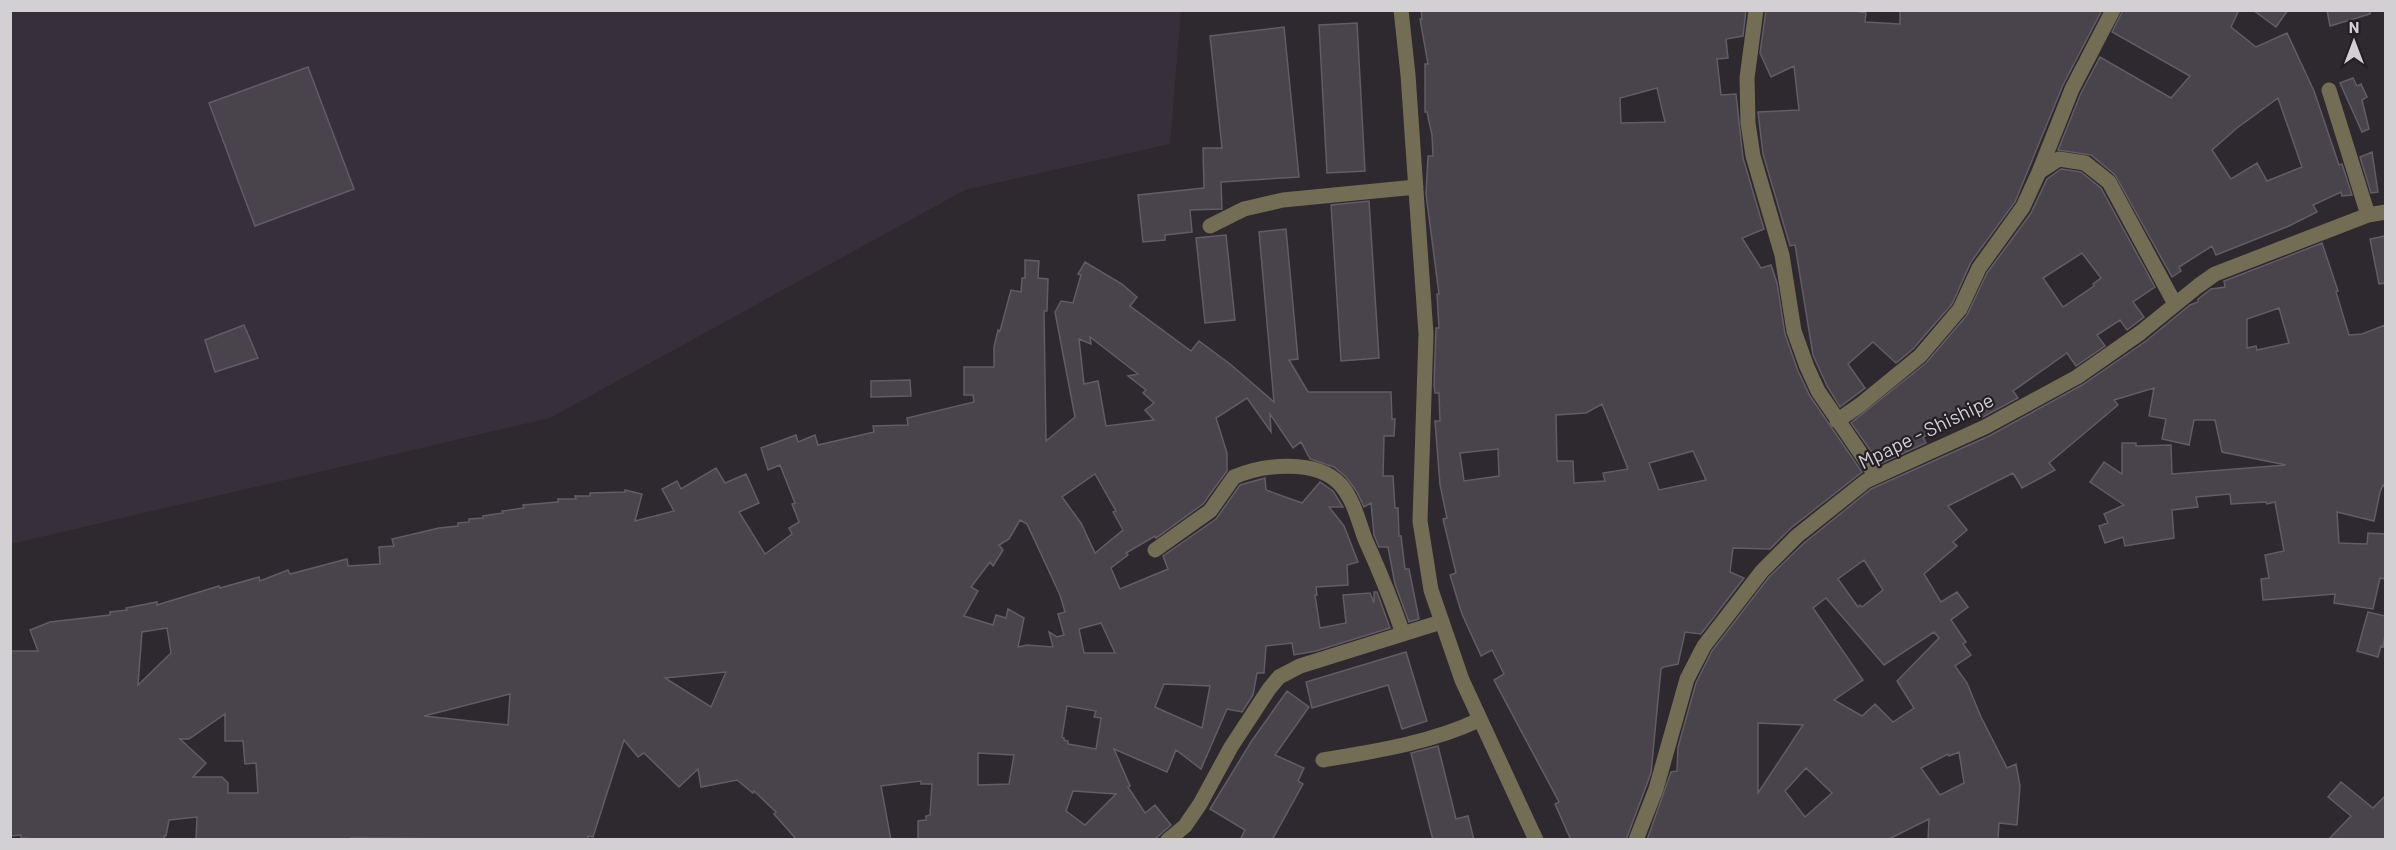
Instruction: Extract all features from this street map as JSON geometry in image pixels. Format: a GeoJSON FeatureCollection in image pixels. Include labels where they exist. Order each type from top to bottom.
{"type":"FeatureCollection","features":[{"type":"Feature","properties":{"kind":"street"},"geometry":{"type":"LineString","coordinates":[[1401,10],[1408,75],[1426,334],[1420,521],[1431,590],[1479,720],[1536,840]]}},
{"type":"Feature","properties":{"kind":"street"},"geometry":{"type":"LineString","coordinates":[[1756,10],[1747,78],[1748,123],[1753,156],[1782,255],[1789,310],[1798,346],[1818,391],[1876,476]]}},
{"type":"Feature","properties":{"kind":"street"},"geometry":{"type":"LineString","coordinates":[[1837,421],[1920,357],[1960,309],[1979,268],[2023,207],[2072,89],[2113,10]]}},
{"type":"Feature","properties":{"kind":"street"},"geometry":{"type":"LineString","coordinates":[[2329,90],[2368,215]]}},
{"type":"Feature","properties":{"kind":"street"},"geometry":{"type":"LineString","coordinates":[[2039,172],[2059,159],[2085,163],[2109,182],[2175,304]]}},
{"type":"Feature","properties":{"kind":"street"},"geometry":{"type":"LineString","coordinates":[[1210,226],[1244,209],[1283,200],[1416,187]]}},
{"type":"Feature","properties":{"kind":"street","name":"Mpape - Shishipe"},"geometry":{"type":"LineString","coordinates":[[1636,840],[1656,789],[1688,679],[1704,646],[1762,571],[1830,509],[1866,481],[1985,427],[2077,377],[2140,333],[2215,274],[2368,215],[2385,212]]}},
{"type":"Feature","properties":{"kind":"street"},"geometry":{"type":"LineString","coordinates":[[1155,550],[1210,511],[1234,477],[1275,468],[1311,468],[1334,479],[1349,498],[1360,518],[1364,536],[1389,591],[1403,634]]}},
{"type":"Feature","properties":{"kind":"street"},"geometry":{"type":"LineString","coordinates":[[1168,840],[1185,826],[1200,804],[1231,747],[1280,677],[1300,666],[1441,622]]}},
{"type":"Feature","properties":{"kind":"street"},"geometry":{"type":"LineString","coordinates":[[1323,760],[1384,749],[1450,733],[1479,720]]}},
{"type":"Feature","properties":{"kind":"shaded area"},"geometry":{"type":"Polygon","coordinates":[[[10,11],[1181,11],[1170,144],[965,190],[550,418],[11,544],[10,11]]]}},
{"type":"Feature","properties":{"kind":"building"},"geometry":{"type":"Polygon","coordinates":[[[1421,10],[1746,10],[1743,36],[1726,39],[1728,58],[1717,59],[1721,95],[1736,94],[1743,158],[1764,229],[1742,238],[1761,268],[1771,265],[1777,283],[1785,334],[1798,371],[1810,396],[1862,472],[1791,528],[1770,549],[1733,548],[1730,572],[1744,578],[1701,634],[1685,632],[1678,664],[1661,669],[1651,773],[1626,840],[1571,840],[1555,804],[1559,802],[1494,680],[1504,674],[1492,650],[1481,656],[1462,614],[1450,575],[1456,573],[1443,519],[1447,518],[1440,485],[1435,421],[1440,421],[1439,393],[1435,393],[1434,385],[1436,328],[1439,328],[1437,294],[1439,294],[1426,194],[1428,156],[1433,156],[1432,135],[1427,112],[1425,112],[1425,64],[1428,64],[1420,19],[1422,19],[1421,10]],[[1657,88],[1620,98],[1621,123],[1665,122],[1657,88]],[[1602,404],[1586,413],[1556,415],[1557,461],[1573,461],[1574,483],[1605,481],[1603,473],[1628,469],[1602,404]],[[1498,449],[1460,453],[1464,481],[1499,476],[1498,449]],[[1693,451],[1649,463],[1659,490],[1706,480],[1693,451]]]}},
{"type":"Feature","properties":{"kind":"building"},"geometry":{"type":"Polygon","coordinates":[[[1766,10],[1851,10],[1866,13],[1865,22],[1900,24],[1900,10],[2102,10],[2063,85],[2015,202],[1971,262],[1952,304],[1913,349],[1896,363],[1873,342],[1848,364],[1865,388],[1840,407],[1827,386],[1813,355],[1795,245],[1790,246],[1763,154],[1758,112],[1799,110],[1794,66],[1771,77],[1760,53],[1766,10]]]}},
{"type":"Feature","properties":{"kind":"building"},"geometry":{"type":"Polygon","coordinates":[[[2123,10],[2239,10],[2231,27],[2256,47],[2287,33],[2314,91],[2339,165],[2342,164],[2352,195],[2342,196],[2341,192],[2313,205],[2317,212],[2289,226],[2216,255],[2212,246],[2179,267],[2181,271],[2172,277],[2115,175],[2091,155],[2058,150],[2081,93],[2100,57],[2171,98],[2190,76],[2112,32],[2123,10]],[[2278,98],[2237,128],[2212,150],[2231,179],[2257,163],[2267,181],[2302,167],[2278,98]]]}},
{"type":"Feature","properties":{"kind":"building"},"geometry":{"type":"Polygon","coordinates":[[[2253,10],[2288,10],[2276,27],[2253,10]]]}},
{"type":"Feature","properties":{"kind":"building"},"geometry":{"type":"Polygon","coordinates":[[[2327,10],[2370,10],[2370,14],[2330,26],[2327,10]]]}},
{"type":"Feature","properties":{"kind":"building"},"geometry":{"type":"Polygon","coordinates":[[[1357,23],[1365,171],[1327,173],[1319,25],[1357,23]]]}},
{"type":"Feature","properties":{"kind":"building"},"geometry":{"type":"Polygon","coordinates":[[[1284,27],[1299,177],[1221,182],[1222,209],[1190,210],[1192,232],[1165,235],[1165,240],[1143,242],[1138,195],[1204,188],[1203,148],[1222,148],[1210,36],[1284,27]]]}},
{"type":"Feature","properties":{"kind":"building"},"geometry":{"type":"Polygon","coordinates":[[[308,67],[354,189],[255,226],[209,103],[308,67]]]}},
{"type":"Feature","properties":{"kind":"building"},"geometry":{"type":"Polygon","coordinates":[[[2353,78],[2357,86],[2361,84],[2367,97],[2362,100],[2369,129],[2362,132],[2340,83],[2353,78]]]}},
{"type":"Feature","properties":{"kind":"building"},"geometry":{"type":"Polygon","coordinates":[[[2372,152],[2378,192],[2371,193],[2360,157],[2372,152]]]}},
{"type":"Feature","properties":{"kind":"building"},"geometry":{"type":"Polygon","coordinates":[[[2061,169],[2081,172],[2101,188],[2155,287],[2133,302],[2144,317],[2127,330],[2120,320],[2097,335],[2105,346],[2076,366],[2067,353],[2013,391],[2018,398],[1981,418],[1975,409],[1923,437],[1926,443],[1880,464],[1851,423],[1926,363],[1967,315],[1987,273],[2031,213],[2047,179],[2061,169]],[[2082,253],[2043,278],[2063,307],[2094,286],[2093,284],[2101,278],[2082,253]]]}},
{"type":"Feature","properties":{"kind":"building"},"geometry":{"type":"Polygon","coordinates":[[[1369,201],[1379,358],[1341,361],[1331,205],[1369,201]]]}},
{"type":"Feature","properties":{"kind":"building"},"geometry":{"type":"Polygon","coordinates":[[[1286,229],[1298,359],[1289,360],[1308,392],[1391,392],[1392,419],[1395,419],[1394,436],[1384,436],[1383,476],[1393,476],[1395,508],[1398,508],[1399,536],[1401,536],[1405,569],[1409,569],[1419,619],[1409,622],[1395,584],[1388,547],[1379,547],[1374,535],[1371,503],[1364,507],[1346,477],[1334,467],[1310,459],[1301,442],[1293,448],[1270,414],[1271,432],[1247,398],[1216,418],[1227,453],[1227,471],[1203,504],[1156,538],[1155,536],[1126,553],[1128,555],[1111,568],[1120,589],[1168,569],[1163,556],[1216,519],[1240,485],[1265,478],[1266,490],[1302,503],[1320,482],[1333,491],[1343,507],[1329,507],[1344,526],[1358,562],[1347,565],[1348,585],[1316,587],[1320,628],[1346,623],[1343,595],[1370,593],[1374,603],[1374,592],[1377,592],[1390,628],[1316,651],[1294,655],[1292,643],[1266,646],[1264,673],[1257,673],[1253,695],[1242,712],[1227,709],[1201,769],[1176,750],[1167,772],[1114,749],[1130,786],[1128,787],[1145,813],[1155,805],[1171,825],[1154,840],[918,840],[918,821],[926,820],[926,816],[930,815],[932,784],[921,784],[921,781],[881,786],[891,840],[797,840],[774,814],[776,812],[754,791],[753,793],[737,780],[701,787],[698,769],[679,787],[644,753],[638,757],[624,740],[593,837],[588,836],[588,840],[351,838],[351,840],[196,840],[197,817],[169,820],[164,840],[52,840],[21,838],[21,835],[10,836],[10,651],[38,651],[30,630],[50,622],[110,615],[110,612],[157,602],[157,605],[219,586],[220,588],[259,577],[260,581],[288,570],[290,574],[347,559],[348,566],[380,564],[379,547],[394,546],[392,539],[458,526],[458,523],[469,522],[469,519],[524,508],[523,505],[558,502],[558,499],[576,499],[575,496],[590,496],[590,493],[625,492],[625,490],[642,494],[635,521],[674,511],[662,489],[677,481],[681,489],[716,468],[725,483],[746,474],[759,503],[739,512],[765,554],[792,534],[789,528],[799,522],[792,504],[795,503],[780,465],[768,470],[761,448],[796,435],[798,442],[815,435],[818,445],[874,432],[873,426],[908,425],[907,418],[974,402],[973,395],[964,395],[964,367],[994,367],[994,347],[998,330],[1000,331],[1011,290],[1021,292],[1022,278],[1025,278],[1025,260],[1039,261],[1038,278],[1048,279],[1047,311],[1044,311],[1046,441],[1075,417],[1055,312],[1061,301],[1073,303],[1081,275],[1078,274],[1085,262],[1122,284],[1137,297],[1130,306],[1191,351],[1199,341],[1274,402],[1259,232],[1286,229]],[[1090,337],[1091,344],[1079,339],[1084,384],[1098,381],[1106,426],[1154,420],[1145,410],[1154,403],[1143,393],[1146,390],[1128,376],[1138,374],[1090,337]],[[1095,474],[1062,497],[1081,523],[1095,553],[1123,530],[1113,512],[1116,511],[1095,474]],[[1020,520],[1009,539],[999,545],[1003,550],[993,566],[990,562],[971,587],[978,591],[964,616],[993,625],[996,615],[1006,618],[1008,609],[1024,618],[1018,647],[1027,645],[1053,647],[1049,632],[1057,637],[1064,635],[1058,614],[1065,612],[1060,595],[1027,524],[1020,520]],[[1101,623],[1079,629],[1084,653],[1115,653],[1101,623]],[[167,628],[142,632],[138,685],[171,653],[167,628]],[[726,672],[665,678],[711,707],[726,672]],[[1164,684],[1155,707],[1202,728],[1210,686],[1164,684]],[[510,694],[424,716],[508,725],[510,694]],[[1067,706],[1062,737],[1068,741],[1068,744],[1096,749],[1101,718],[1094,717],[1096,711],[1067,706]],[[225,714],[189,739],[180,739],[206,763],[193,777],[222,777],[228,783],[228,793],[258,793],[256,763],[245,764],[243,741],[225,741],[225,714]],[[978,753],[978,785],[1009,784],[1014,755],[978,753]],[[1073,791],[1066,811],[1085,825],[1116,794],[1073,791]]]}},
{"type":"Feature","properties":{"kind":"building"},"geometry":{"type":"Polygon","coordinates":[[[1226,235],[1235,320],[1205,323],[1196,238],[1226,235]]]}},
{"type":"Feature","properties":{"kind":"building"},"geometry":{"type":"Polygon","coordinates":[[[2385,236],[2385,283],[2379,284],[2370,239],[2385,236]]]}},
{"type":"Feature","properties":{"kind":"building"},"geometry":{"type":"Polygon","coordinates":[[[2322,243],[2338,291],[2336,292],[2349,335],[2362,334],[2385,325],[2385,486],[2383,485],[2380,492],[2374,521],[2337,512],[2339,543],[2367,544],[2368,533],[2385,534],[2385,579],[2380,578],[2373,609],[2334,603],[2335,594],[2263,600],[2261,579],[2269,578],[2265,555],[2284,551],[2275,502],[2231,504],[2230,494],[2196,497],[2198,507],[2172,510],[2174,538],[2125,546],[2123,537],[2105,543],[2099,526],[2108,523],[2104,514],[2124,505],[2090,482],[2104,462],[2122,474],[2122,443],[2136,443],[2136,446],[2171,445],[2172,474],[2286,465],[2222,452],[2215,420],[2194,420],[2189,445],[2162,439],[2166,419],[2149,416],[2154,388],[2114,400],[2118,405],[2049,463],[2055,470],[2022,488],[2013,473],[1948,506],[1967,530],[1953,542],[1957,546],[1924,574],[1941,602],[1957,592],[1968,607],[1951,620],[1966,642],[1963,644],[1971,655],[1955,666],[1967,683],[1981,717],[2007,768],[2016,764],[2020,786],[2017,825],[1999,823],[1998,840],[1928,840],[1929,819],[1887,840],[1647,840],[1671,772],[1677,771],[1678,747],[1696,683],[1712,651],[1769,577],[1804,543],[1871,489],[1989,436],[2082,385],[2146,341],[2190,305],[2198,302],[2198,299],[2211,289],[2225,287],[2224,281],[2322,243]],[[2279,308],[2247,319],[2247,348],[2256,346],[2257,350],[2289,343],[2279,308]],[[1864,560],[1838,579],[1858,607],[1860,605],[1862,607],[1883,590],[1864,560]],[[1826,598],[1813,608],[1863,680],[1834,700],[1862,716],[1875,704],[1893,722],[1914,708],[1897,681],[1939,638],[1934,632],[1884,665],[1826,598]],[[1758,723],[1758,793],[1803,725],[1758,723]],[[1959,752],[1949,756],[1948,754],[1921,768],[1940,795],[1964,783],[1959,752]],[[1806,768],[1785,791],[1805,817],[1832,793],[1806,768]]]}},
{"type":"Feature","properties":{"kind":"building"},"geometry":{"type":"Polygon","coordinates":[[[244,325],[258,358],[215,372],[205,340],[244,325]]]}},
{"type":"Feature","properties":{"kind":"building"},"geometry":{"type":"Polygon","coordinates":[[[910,380],[911,396],[871,397],[871,381],[910,380]]]}},
{"type":"Feature","properties":{"kind":"building"},"geometry":{"type":"Polygon","coordinates":[[[2368,612],[2385,616],[2383,647],[2381,646],[2378,657],[2357,651],[2368,612]]]}},
{"type":"Feature","properties":{"kind":"building"},"geometry":{"type":"Polygon","coordinates":[[[1406,652],[1427,721],[1402,729],[1388,685],[1312,708],[1306,682],[1406,652]]]}},
{"type":"Feature","properties":{"kind":"building"},"geometry":{"type":"Polygon","coordinates":[[[1287,691],[1309,707],[1275,755],[1304,768],[1298,781],[1303,784],[1272,840],[1240,840],[1245,830],[1210,809],[1251,742],[1287,691]]]}},
{"type":"Feature","properties":{"kind":"building"},"geometry":{"type":"Polygon","coordinates":[[[1438,746],[1456,819],[1468,816],[1474,840],[1433,840],[1411,753],[1438,746]]]}},
{"type":"Feature","properties":{"kind":"building"},"geometry":{"type":"Polygon","coordinates":[[[2341,782],[2373,808],[2385,796],[2385,840],[2328,840],[2351,816],[2328,797],[2341,782]]]}}]}
